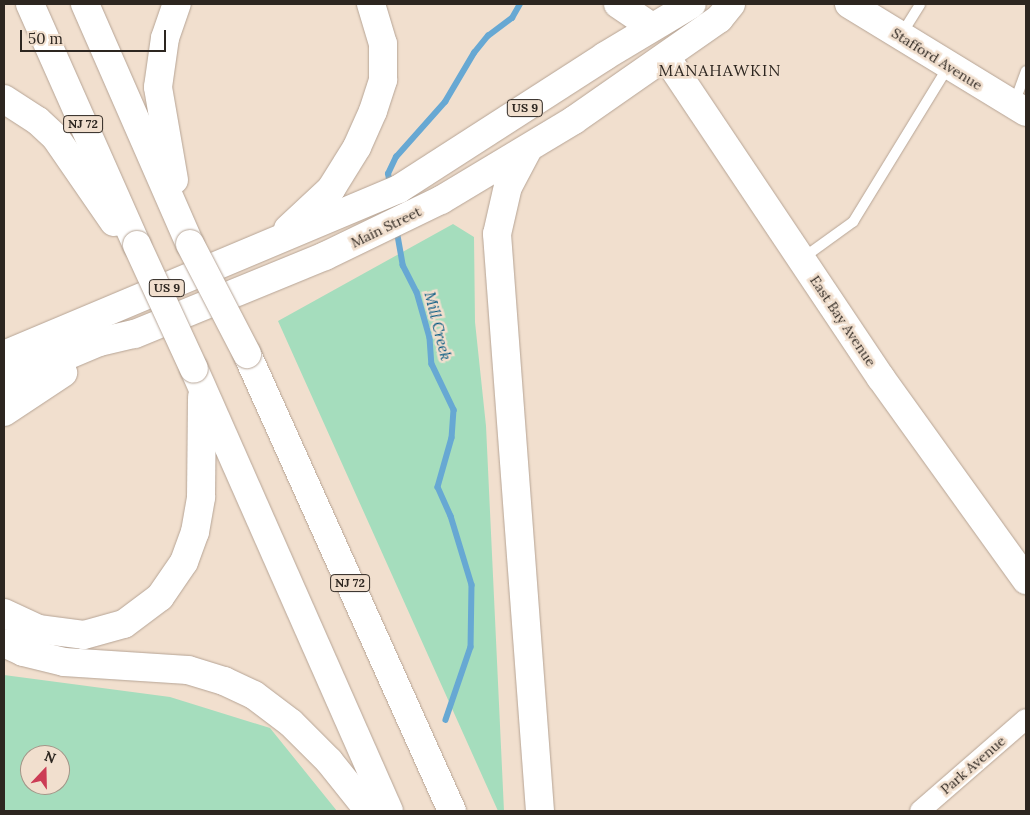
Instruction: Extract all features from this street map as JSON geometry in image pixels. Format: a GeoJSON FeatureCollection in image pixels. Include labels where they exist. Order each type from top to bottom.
{"type":"FeatureCollection","features":[{"type":"Feature","properties":{"kind":"main road","name":"NJ 72"},"geometry":{"type":"LineString","coordinates":[[30,4],[389,811]]}},
{"type":"Feature","properties":{"kind":"main road","name":"NJ 72"},"geometry":{"type":"LineString","coordinates":[[85,4],[190,244],[247,354],[452,811]]}},
{"type":"Feature","properties":{"kind":"main road"},"geometry":{"type":"LineString","coordinates":[[177,4],[165,38],[158,86],[180,218]]}},
{"type":"Feature","properties":{"kind":"main road"},"geometry":{"type":"LineString","coordinates":[[261,249],[301,220],[332,189],[357,146],[383,80],[383,44],[371,4]]}},
{"type":"Feature","properties":{"kind":"main road"},"geometry":{"type":"LineString","coordinates":[[618,4],[646,15]]}},
{"type":"Feature","properties":{"kind":"main road","name":"Main Street"},"geometry":{"type":"LineString","coordinates":[[4,355],[74,328],[370,203],[398,189],[646,15],[692,4]]}},
{"type":"Feature","properties":{"kind":"main road","name":"Main Street"},"geometry":{"type":"LineString","coordinates":[[4,382],[99,342],[135,334],[382,230],[528,149],[718,19],[731,4]]}},
{"type":"Feature","properties":{"kind":"main road","name":"Stafford Avenue"},"geometry":{"type":"LineString","coordinates":[[849,4],[1020,109]]}},
{"type":"Feature","properties":{"kind":"main road","name":"East Bay Avenue"},"geometry":{"type":"LineString","coordinates":[[646,15],[666,56],[881,378],[1026,580]]}},
{"type":"Feature","properties":{"kind":"main road"},"geometry":{"type":"LineString","coordinates":[[4,98],[33,117],[56,138],[106,215],[137,245]]}},
{"type":"Feature","properties":{"kind":"main road"},"geometry":{"type":"LineString","coordinates":[[528,149],[508,186],[497,234],[540,811]]}},
{"type":"Feature","properties":{"kind":"main road"},"geometry":{"type":"LineString","coordinates":[[4,335],[74,328]]}},
{"type":"Feature","properties":{"kind":"main road"},"geometry":{"type":"LineString","coordinates":[[4,412],[56,377],[135,334]]}},
{"type":"Feature","properties":{"kind":"main road"},"geometry":{"type":"LineString","coordinates":[[4,613],[38,629],[84,635],[124,624],[160,597],[184,562],[196,523],[201,497],[198,378]]}},
{"type":"Feature","properties":{"kind":"main road"},"geometry":{"type":"LineString","coordinates":[[4,643],[23,652],[64,662],[188,670],[224,681],[254,695],[291,723],[330,761],[368,811]]}},
{"type":"Feature","properties":{"kind":"street","name":"Park Avenue"},"geometry":{"type":"LineString","coordinates":[[920,811],[1026,719]]}},
{"type":"Feature","properties":{"kind":"lane"},"geometry":{"type":"LineString","coordinates":[[900,36],[920,4]]}},
{"type":"Feature","properties":{"kind":"lane"},"geometry":{"type":"LineString","coordinates":[[802,259],[853,222],[948,66]]}},
{"type":"Feature","properties":{"kind":"lane"},"geometry":{"type":"LineString","coordinates":[[1020,109],[1026,71]]}},
{"type":"Feature","properties":{"kind":"green space"},"geometry":{"type":"Polygon","coordinates":[[[453,224],[474,237],[475,322],[486,426],[504,811],[498,811],[278,321],[453,224]]]}},
{"type":"Feature","properties":{"kind":"green space"},"geometry":{"type":"Polygon","coordinates":[[[4,675],[170,697],[270,728],[337,811],[4,811],[4,675]]]}},
{"type":"Feature","properties":{"kind":"waterway","name":"Mill Creek"},"geometry":{"type":"LineString","coordinates":[[390,186],[388,174],[396,157],[445,102],[474,53],[488,36],[512,18],[520,4]]}},
{"type":"Feature","properties":{"kind":"waterway","name":"Mill Creek"},"geometry":{"type":"LineString","coordinates":[[397,230],[403,265],[417,292],[430,338],[432,364],[454,410],[452,438],[438,487],[451,516],[472,585],[471,647],[446,720]]}},
{"type":"Feature","properties":{"kind":"district","name":"MANAHAWKIN"},"geometry":{"type":"Point","coordinates":[720,70]}}]}
